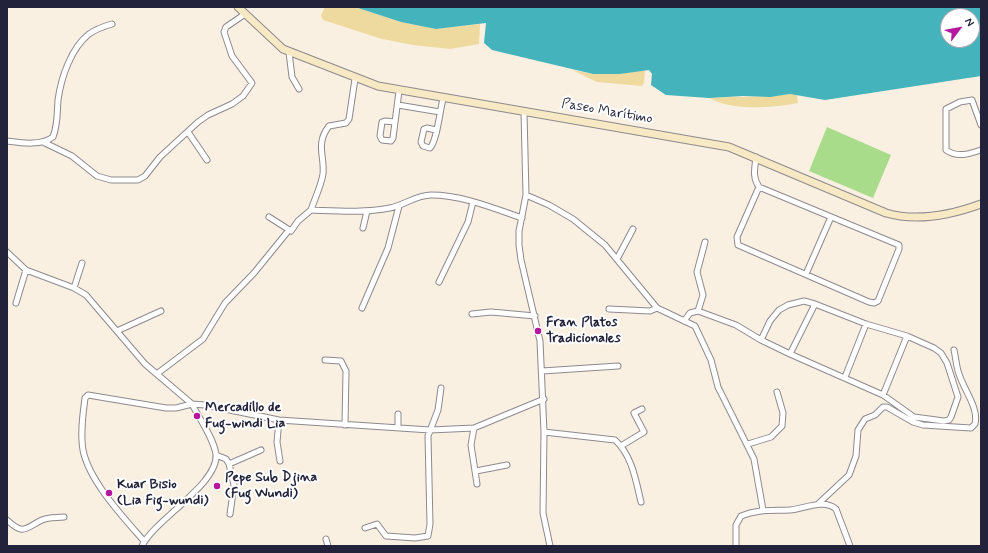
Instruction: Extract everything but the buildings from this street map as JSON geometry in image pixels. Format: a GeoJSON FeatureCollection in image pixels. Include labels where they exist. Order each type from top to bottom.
{"type":"FeatureCollection","features":[{"type":"Feature","properties":{"kind":"main road","name":"Paseo Marítimo"},"geometry":{"type":"LineString","coordinates":[[238,7],[272,40],[289,52],[355,79],[399,91],[729,147],[756,157],[886,213],[901,217],[925,217],[951,213],[981,204]]}},
{"type":"Feature","properties":{"kind":"street"},"geometry":{"type":"LineString","coordinates":[[43,142],[72,156],[98,176],[111,180],[135,181],[145,176],[160,157],[188,132],[208,115],[232,104],[243,96],[252,83],[232,56],[224,32],[226,27],[245,14]]}},
{"type":"Feature","properties":{"kind":"street"},"geometry":{"type":"LineString","coordinates":[[7,141],[24,143],[43,142],[53,136],[57,128],[58,100],[64,76],[80,42],[91,33],[112,24]]}},
{"type":"Feature","properties":{"kind":"street"},"geometry":{"type":"LineString","coordinates":[[289,52],[292,77],[299,89]]}},
{"type":"Feature","properties":{"kind":"street"},"geometry":{"type":"LineString","coordinates":[[158,373],[203,339],[225,303],[254,273],[289,230],[291,231],[298,221],[311,210],[323,175],[322,146],[326,131],[330,126],[346,123],[349,119],[355,79]]}},
{"type":"Feature","properties":{"kind":"street"},"geometry":{"type":"LineString","coordinates":[[395,122],[399,91]]}},
{"type":"Feature","properties":{"kind":"street"},"geometry":{"type":"LineString","coordinates":[[436,130],[443,99]]}},
{"type":"Feature","properties":{"kind":"street"},"geometry":{"type":"LineString","coordinates":[[981,125],[972,100],[960,102],[946,109],[946,150],[952,154],[962,155],[981,150]]}},
{"type":"Feature","properties":{"kind":"street"},"geometry":{"type":"LineString","coordinates":[[398,105],[440,112]]}},
{"type":"Feature","properties":{"kind":"street"},"geometry":{"type":"LineString","coordinates":[[524,112],[526,194],[519,238],[521,260],[540,341],[544,399],[543,513],[550,546]]}},
{"type":"Feature","properties":{"kind":"street"},"geometry":{"type":"LineString","coordinates":[[188,132],[207,160]]}},
{"type":"Feature","properties":{"kind":"street"},"geometry":{"type":"LineString","coordinates":[[756,157],[754,174],[759,187],[899,245],[899,250],[880,297],[874,303],[869,302],[738,245],[737,237],[759,187]]}},
{"type":"Feature","properties":{"kind":"street"},"geometry":{"type":"LineString","coordinates":[[526,194],[573,219],[605,245],[657,308],[684,321],[694,324],[711,360],[718,388],[748,444],[756,469],[763,510]]}},
{"type":"Feature","properties":{"kind":"street"},"geometry":{"type":"LineString","coordinates":[[311,210],[367,212],[399,206],[418,196],[430,195],[473,202],[522,218]]}},
{"type":"Feature","properties":{"kind":"street"},"geometry":{"type":"LineString","coordinates":[[438,282],[468,222],[473,202]]}},
{"type":"Feature","properties":{"kind":"street"},"geometry":{"type":"LineString","coordinates":[[362,308],[388,248],[399,206]]}},
{"type":"Feature","properties":{"kind":"street"},"geometry":{"type":"LineString","coordinates":[[363,228],[367,212]]}},
{"type":"Feature","properties":{"kind":"street"},"geometry":{"type":"LineString","coordinates":[[269,217],[289,230]]}},
{"type":"Feature","properties":{"kind":"street"},"geometry":{"type":"LineString","coordinates":[[806,274],[830,217]]}},
{"type":"Feature","properties":{"kind":"street"},"geometry":{"type":"LineString","coordinates":[[617,258],[632,228]]}},
{"type":"Feature","properties":{"kind":"street"},"geometry":{"type":"LineString","coordinates":[[698,311],[703,295],[697,272],[705,242]]}},
{"type":"Feature","properties":{"kind":"street"},"geometry":{"type":"LineString","coordinates":[[7,252],[26,270],[74,288],[86,295],[145,364],[158,373],[192,404],[212,440],[216,455],[215,464],[206,479],[143,543],[112,506],[86,460],[83,450],[82,435],[85,398],[88,395],[171,408],[192,404],[205,405],[279,420],[430,430],[474,428],[544,399]]}},
{"type":"Feature","properties":{"kind":"street"},"geometry":{"type":"LineString","coordinates":[[74,288],[82,263]]}},
{"type":"Feature","properties":{"kind":"street"},"geometry":{"type":"LineString","coordinates":[[16,303],[26,270]]}},
{"type":"Feature","properties":{"kind":"street"},"geometry":{"type":"LineString","coordinates":[[684,321],[690,313],[698,311],[736,325],[761,340],[790,354],[883,395],[914,416],[944,421],[951,417],[958,394],[952,381],[947,363],[941,353],[934,348],[907,336],[866,324],[816,304],[804,301],[788,305],[779,310],[770,321],[761,340]]}},
{"type":"Feature","properties":{"kind":"street"},"geometry":{"type":"LineString","coordinates":[[790,354],[816,304]]}},
{"type":"Feature","properties":{"kind":"street"},"geometry":{"type":"LineString","coordinates":[[609,309],[650,311],[657,308]]}},
{"type":"Feature","properties":{"kind":"street"},"geometry":{"type":"LineString","coordinates":[[117,331],[161,311]]}},
{"type":"Feature","properties":{"kind":"street"},"geometry":{"type":"LineString","coordinates":[[472,314],[502,313],[535,316]]}},
{"type":"Feature","properties":{"kind":"street"},"geometry":{"type":"LineString","coordinates":[[845,377],[866,324]]}},
{"type":"Feature","properties":{"kind":"street"},"geometry":{"type":"LineString","coordinates":[[883,395],[907,336]]}},
{"type":"Feature","properties":{"kind":"street"},"geometry":{"type":"LineString","coordinates":[[818,504],[849,475],[856,456],[858,430],[865,419],[875,415],[883,407],[887,407],[913,422],[923,425],[970,428],[975,424],[976,419],[974,409],[958,373],[954,350]]}},
{"type":"Feature","properties":{"kind":"street"},"geometry":{"type":"LineString","coordinates":[[325,360],[340,361],[344,365],[346,371],[345,425]]}},
{"type":"Feature","properties":{"kind":"street"},"geometry":{"type":"LineString","coordinates":[[542,371],[618,366]]}},
{"type":"Feature","properties":{"kind":"street"},"geometry":{"type":"LineString","coordinates":[[365,528],[377,524],[386,536],[415,538],[428,536],[430,524],[427,458],[430,430],[438,410],[441,388]]}},
{"type":"Feature","properties":{"kind":"street"},"geometry":{"type":"LineString","coordinates":[[748,444],[771,437],[782,426],[783,413],[777,392]]}},
{"type":"Feature","properties":{"kind":"street"},"geometry":{"type":"LineString","coordinates":[[621,446],[644,432],[634,413],[642,409]]}},
{"type":"Feature","properties":{"kind":"street"},"geometry":{"type":"LineString","coordinates":[[398,414],[398,428]]}},
{"type":"Feature","properties":{"kind":"street"},"geometry":{"type":"LineString","coordinates":[[279,420],[277,442],[280,461]]}},
{"type":"Feature","properties":{"kind":"street"},"geometry":{"type":"LineString","coordinates":[[474,428],[471,445],[477,484]]}},
{"type":"Feature","properties":{"kind":"street"},"geometry":{"type":"LineString","coordinates":[[544,432],[610,438],[621,446],[632,467],[641,502]]}},
{"type":"Feature","properties":{"kind":"street"},"geometry":{"type":"LineString","coordinates":[[229,464],[260,450]]}},
{"type":"Feature","properties":{"kind":"street"},"geometry":{"type":"LineString","coordinates":[[216,455],[226,459],[229,464],[235,489],[230,514]]}},
{"type":"Feature","properties":{"kind":"street"},"geometry":{"type":"LineString","coordinates":[[476,471],[507,465]]}},
{"type":"Feature","properties":{"kind":"street"},"geometry":{"type":"LineString","coordinates":[[736,546],[735,536],[738,520],[746,514],[763,510],[791,510],[818,504],[830,506],[836,509],[850,546]]}},
{"type":"Feature","properties":{"kind":"street"},"geometry":{"type":"LineString","coordinates":[[7,520],[19,530],[22,530],[43,520],[64,518]]}},
{"type":"Feature","properties":{"kind":"street"},"geometry":{"type":"LineString","coordinates":[[326,539],[328,546]]}},
{"type":"Feature","properties":{"kind":"green space"},"geometry":{"type":"Polygon","coordinates":[[[827,127],[891,155],[873,198],[809,171],[827,127]]]}},
{"type":"Feature","properties":{"kind":"sand"},"geometry":{"type":"Polygon","coordinates":[[[325,7],[355,7],[401,22],[436,29],[480,24],[479,44],[450,49],[413,45],[382,39],[323,20],[321,15],[325,7]]]}},
{"type":"Feature","properties":{"kind":"sand"},"geometry":{"type":"Polygon","coordinates":[[[572,70],[593,74],[620,74],[645,70],[644,83],[642,86],[597,82],[572,70]]]}},
{"type":"Feature","properties":{"kind":"sand"},"geometry":{"type":"Polygon","coordinates":[[[790,94],[797,95],[798,103],[764,107],[740,107],[718,102],[709,98],[770,96],[790,94]]]}},
{"type":"Feature","properties":{"kind":"water"},"geometry":{"type":"Polygon","coordinates":[[[355,7],[981,7],[981,76],[825,100],[790,94],[770,97],[743,96],[709,98],[666,95],[651,85],[652,74],[649,70],[620,74],[593,74],[492,50],[484,43],[486,23],[436,29],[401,22],[355,7]]]}},
{"type":"Feature","properties":{"kind":"place","name":"Fran Platos Tradicionales"},"geometry":{"type":"Point","coordinates":[538,331]}},
{"type":"Feature","properties":{"kind":"place","name":"Mercadillo de Fug-windi Lia"},"geometry":{"type":"Point","coordinates":[197,416]}},
{"type":"Feature","properties":{"kind":"place","name":"Pepe Sub Djina (Fug Wundi)"},"geometry":{"type":"Point","coordinates":[217,486]}},
{"type":"Feature","properties":{"kind":"place","name":"Kuar Bisio (Lia Fig-wundi)"},"geometry":{"type":"Point","coordinates":[109,493]}}]}
